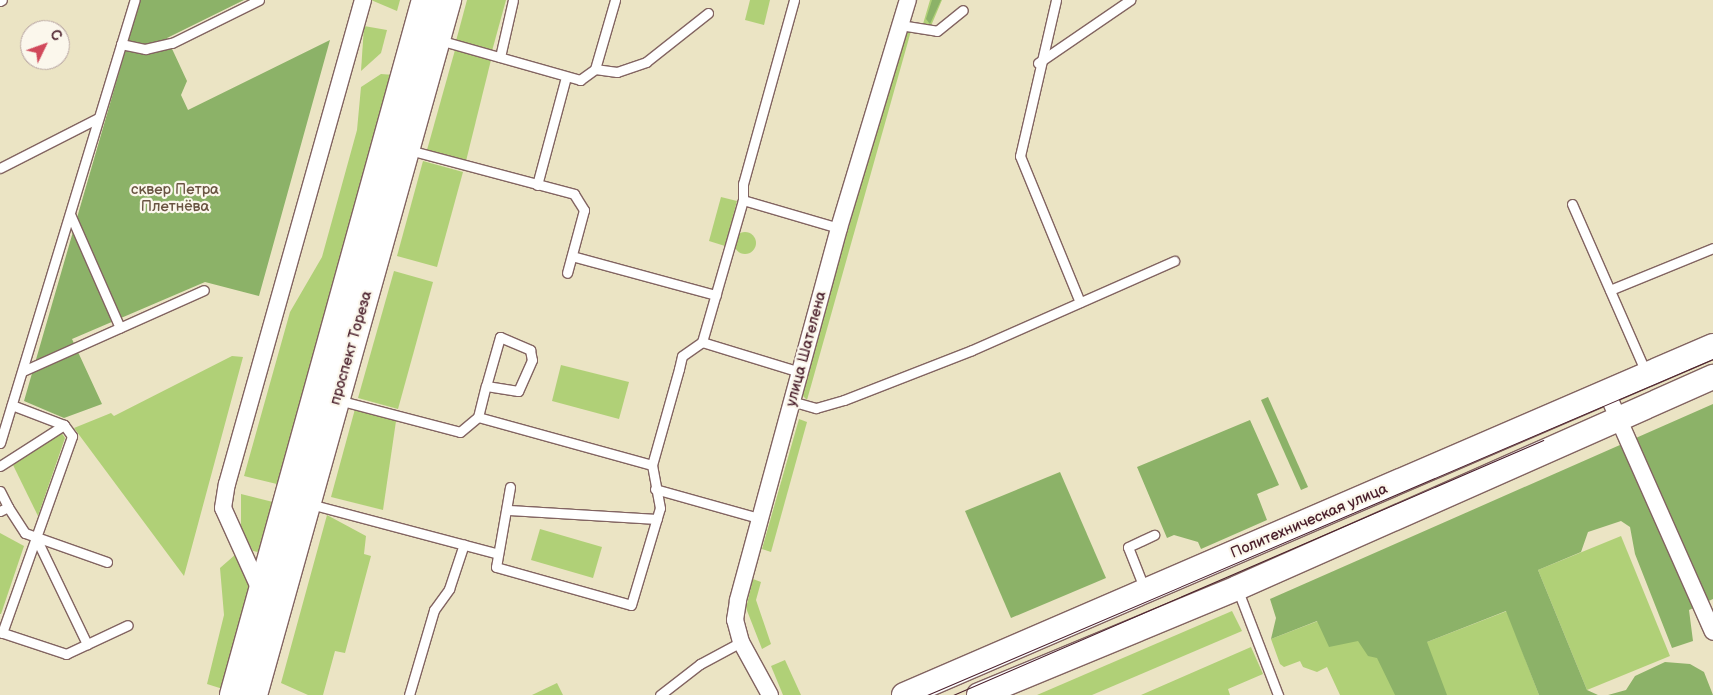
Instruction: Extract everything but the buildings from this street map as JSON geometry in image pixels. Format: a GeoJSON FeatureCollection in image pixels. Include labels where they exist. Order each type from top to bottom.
{"type":"FeatureCollection","features":[{"type":"Feature","properties":{"kind":"main road","name":"проспект Тореза"},"geometry":{"type":"LineString","coordinates":[[233,695],[425,0]]}},
{"type":"Feature","properties":{"kind":"main road","name":"проспект Тореза"},"geometry":{"type":"LineString","coordinates":[[254,695],[448,0]]}},
{"type":"Feature","properties":{"kind":"main road","name":"Политехническая улица"},"geometry":{"type":"LineString","coordinates":[[904,695],[1713,346]]}},
{"type":"Feature","properties":{"kind":"main road","name":"Политехническая улица"},"geometry":{"type":"LineString","coordinates":[[979,695],[1237,588],[1713,377]]}},
{"type":"Feature","properties":{"kind":"street"},"geometry":{"type":"LineString","coordinates":[[261,592],[223,508],[224,500],[363,0]]}},
{"type":"Feature","properties":{"kind":"street","name":"улица Шателена"},"geometry":{"type":"LineString","coordinates":[[770,695],[742,642],[735,620],[738,600],[758,518],[839,228],[908,0]]}},
{"type":"Feature","properties":{"kind":"street"},"geometry":{"type":"LineString","coordinates":[[1607,393],[1713,632]]}},
{"type":"Feature","properties":{"kind":"lane"},"geometry":{"type":"LineString","coordinates":[[0,443],[135,0]]}},
{"type":"Feature","properties":{"kind":"lane"},"geometry":{"type":"LineString","coordinates":[[121,44],[146,49],[172,43],[259,0]]}},
{"type":"Feature","properties":{"kind":"lane"},"geometry":{"type":"LineString","coordinates":[[500,58],[513,0]]}},
{"type":"Feature","properties":{"kind":"lane"},"geometry":{"type":"LineString","coordinates":[[436,40],[580,80],[595,69],[615,0]]}},
{"type":"Feature","properties":{"kind":"lane"},"geometry":{"type":"LineString","coordinates":[[510,487],[509,510],[496,553],[496,567],[631,606],[660,508],[652,465],[682,356],[702,342],[743,200],[743,184],[794,0]]}},
{"type":"Feature","properties":{"kind":"lane"},"geometry":{"type":"LineString","coordinates":[[1056,0],[1038,63],[1020,156],[1080,302]]}},
{"type":"Feature","properties":{"kind":"lane"},"geometry":{"type":"LineString","coordinates":[[1038,63],[1130,0]]}},
{"type":"Feature","properties":{"kind":"lane"},"geometry":{"type":"LineString","coordinates":[[900,25],[937,31],[962,10]]}},
{"type":"Feature","properties":{"kind":"lane"},"geometry":{"type":"LineString","coordinates":[[595,69],[617,72],[646,62],[708,13]]}},
{"type":"Feature","properties":{"kind":"lane"},"geometry":{"type":"LineString","coordinates":[[537,185],[566,77]]}},
{"type":"Feature","properties":{"kind":"lane"},"geometry":{"type":"LineString","coordinates":[[0,168],[98,118]]}},
{"type":"Feature","properties":{"kind":"lane"},"geometry":{"type":"LineString","coordinates":[[406,149],[574,194],[584,210],[567,273]]}},
{"type":"Feature","properties":{"kind":"lane"},"geometry":{"type":"LineString","coordinates":[[743,200],[839,228]]}},
{"type":"Feature","properties":{"kind":"lane"},"geometry":{"type":"LineString","coordinates":[[1572,204],[1647,375]]}},
{"type":"Feature","properties":{"kind":"lane"},"geometry":{"type":"LineString","coordinates":[[70,214],[120,328]]}},
{"type":"Feature","properties":{"kind":"lane"},"geometry":{"type":"LineString","coordinates":[[1610,290],[1713,248]]}},
{"type":"Feature","properties":{"kind":"lane"},"geometry":{"type":"LineString","coordinates":[[572,256],[716,294]]}},
{"type":"Feature","properties":{"kind":"lane"},"geometry":{"type":"LineString","coordinates":[[791,402],[816,408],[844,400],[1174,261]]}},
{"type":"Feature","properties":{"kind":"lane"},"geometry":{"type":"LineString","coordinates":[[23,371],[204,290]]}},
{"type":"Feature","properties":{"kind":"lane"},"geometry":{"type":"LineString","coordinates":[[337,399],[460,432],[478,418],[486,386],[500,337],[530,350],[532,360],[518,391],[486,386]]}},
{"type":"Feature","properties":{"kind":"lane"},"geometry":{"type":"LineString","coordinates":[[702,342],[800,372]]}},
{"type":"Feature","properties":{"kind":"lane"},"geometry":{"type":"LineString","coordinates":[[12,405],[64,424],[72,436],[1,632],[66,654],[128,625]]}},
{"type":"Feature","properties":{"kind":"lane"},"geometry":{"type":"LineString","coordinates":[[478,418],[652,465]]}},
{"type":"Feature","properties":{"kind":"lane"},"geometry":{"type":"LineString","coordinates":[[0,466],[64,424]]}},
{"type":"Feature","properties":{"kind":"lane"},"geometry":{"type":"LineString","coordinates":[[655,489],[758,518]]}},
{"type":"Feature","properties":{"kind":"lane"},"geometry":{"type":"LineString","coordinates":[[0,491],[4,509],[16,525],[36,538],[107,562]]}},
{"type":"Feature","properties":{"kind":"lane"},"geometry":{"type":"LineString","coordinates":[[308,503],[496,553]]}},
{"type":"Feature","properties":{"kind":"lane"},"geometry":{"type":"LineString","coordinates":[[509,510],[657,519]]}},
{"type":"Feature","properties":{"kind":"lane"},"geometry":{"type":"LineString","coordinates":[[1145,591],[1128,547],[1154,536]]}},
{"type":"Feature","properties":{"kind":"lane"},"geometry":{"type":"LineString","coordinates":[[36,538],[88,644]]}},
{"type":"Feature","properties":{"kind":"lane"},"geometry":{"type":"LineString","coordinates":[[409,695],[422,642],[464,544]]}},
{"type":"Feature","properties":{"kind":"lane"},"geometry":{"type":"LineString","coordinates":[[1237,588],[1278,695]]}},
{"type":"Feature","properties":{"kind":"lane"},"geometry":{"type":"LineString","coordinates":[[660,695],[700,664],[742,642]]}},
{"type":"Feature","properties":{"kind":"green space","name":"сквер Петра Плетнёва"},"geometry":{"type":"Polygon","coordinates":[[[140,0],[244,0],[167,38],[187,81],[181,95],[188,110],[330,40],[259,296],[205,282],[72,339],[102,404],[64,418],[24,401],[140,0]]]}},
{"type":"Feature","properties":{"kind":"green space"},"geometry":{"type":"Polygon","coordinates":[[[371,0],[400,0],[397,11],[371,0]]]}},
{"type":"Feature","properties":{"kind":"green space"},"geometry":{"type":"Polygon","coordinates":[[[467,0],[506,0],[492,51],[456,41],[467,0]]]}},
{"type":"Feature","properties":{"kind":"green space"},"geometry":{"type":"Polygon","coordinates":[[[750,0],[770,0],[764,25],[745,20],[750,0]]]}},
{"type":"Feature","properties":{"kind":"green space"},"geometry":{"type":"Polygon","coordinates":[[[930,0],[942,0],[931,26],[923,24],[930,0]]]}},
{"type":"Feature","properties":{"kind":"green space"},"geometry":{"type":"Polygon","coordinates":[[[932,0],[941,0],[930,24],[926,19],[932,0]]]}},
{"type":"Feature","properties":{"kind":"green space"},"geometry":{"type":"Polygon","coordinates":[[[364,26],[387,30],[381,53],[361,71],[364,26]]]}},
{"type":"Feature","properties":{"kind":"green space"},"geometry":{"type":"Polygon","coordinates":[[[905,31],[911,31],[807,400],[801,394],[905,31]]]}},
{"type":"Feature","properties":{"kind":"green space"},"geometry":{"type":"Polygon","coordinates":[[[455,50],[491,60],[466,161],[427,150],[455,50]]]}},
{"type":"Feature","properties":{"kind":"green space"},"geometry":{"type":"Polygon","coordinates":[[[381,74],[394,75],[281,485],[244,476],[290,312],[322,257],[357,130],[361,87],[381,74]]]}},
{"type":"Feature","properties":{"kind":"green space"},"geometry":{"type":"Polygon","coordinates":[[[423,161],[463,172],[437,267],[397,256],[423,161]]]}},
{"type":"Feature","properties":{"kind":"green space"},"geometry":{"type":"Polygon","coordinates":[[[721,197],[737,201],[725,246],[709,241],[721,197]]]}},
{"type":"Feature","properties":{"kind":"green space"},"geometry":{"type":"Polygon","coordinates":[[[745,232],[753,235],[756,243],[753,251],[745,254],[737,251],[734,243],[737,235],[745,232]]]}},
{"type":"Feature","properties":{"kind":"green space"},"geometry":{"type":"Polygon","coordinates":[[[394,271],[433,282],[398,409],[358,398],[394,271]]]}},
{"type":"Feature","properties":{"kind":"green space"},"geometry":{"type":"Polygon","coordinates":[[[232,356],[243,357],[184,576],[74,428],[111,413],[114,416],[232,356]]]}},
{"type":"Feature","properties":{"kind":"green space"},"geometry":{"type":"Polygon","coordinates":[[[561,365],[629,382],[619,419],[552,401],[561,365]]]}},
{"type":"Feature","properties":{"kind":"green space"},"geometry":{"type":"Polygon","coordinates":[[[1268,397],[1308,487],[1301,490],[1261,400],[1268,397]]]}},
{"type":"Feature","properties":{"kind":"green space"},"geometry":{"type":"Polygon","coordinates":[[[1713,404],[1713,599],[1689,610],[1693,641],[1672,648],[1635,554],[1630,527],[1621,521],[1588,532],[1581,552],[1538,570],[1587,690],[1598,695],[1539,695],[1506,611],[1427,642],[1447,695],[1395,695],[1377,658],[1368,656],[1358,641],[1329,647],[1317,621],[1271,639],[1276,618],[1270,599],[1713,404]]]}},
{"type":"Feature","properties":{"kind":"green space"},"geometry":{"type":"Polygon","coordinates":[[[355,409],[396,421],[383,510],[331,497],[355,409]]]}},
{"type":"Feature","properties":{"kind":"green space"},"geometry":{"type":"Polygon","coordinates":[[[799,419],[807,422],[771,552],[762,549],[799,419]]]}},
{"type":"Feature","properties":{"kind":"green space"},"geometry":{"type":"Polygon","coordinates":[[[1250,420],[1279,485],[1257,494],[1267,520],[1201,549],[1198,542],[1174,535],[1167,538],[1137,467],[1250,420]]]}},
{"type":"Feature","properties":{"kind":"green space"},"geometry":{"type":"Polygon","coordinates":[[[61,432],[65,438],[38,516],[13,465],[61,432]]]}},
{"type":"Feature","properties":{"kind":"green space"},"geometry":{"type":"Polygon","coordinates":[[[1060,472],[1106,578],[1011,618],[965,511],[1060,472]]]}},
{"type":"Feature","properties":{"kind":"green space"},"geometry":{"type":"Polygon","coordinates":[[[241,494],[277,503],[263,553],[253,551],[241,529],[241,494]]]}},
{"type":"Feature","properties":{"kind":"green space"},"geometry":{"type":"Polygon","coordinates":[[[327,515],[366,536],[364,554],[371,556],[345,653],[335,651],[323,695],[308,695],[281,683],[327,515]]]}},
{"type":"Feature","properties":{"kind":"green space"},"geometry":{"type":"Polygon","coordinates":[[[540,529],[602,547],[593,578],[531,560],[540,529]]]}},
{"type":"Feature","properties":{"kind":"green space"},"geometry":{"type":"Polygon","coordinates":[[[0,533],[24,546],[1,614],[0,614],[0,533]]]}},
{"type":"Feature","properties":{"kind":"green space"},"geometry":{"type":"Polygon","coordinates":[[[1621,536],[1670,656],[1587,690],[1538,570],[1621,536]]]}},
{"type":"Feature","properties":{"kind":"green space"},"geometry":{"type":"Polygon","coordinates":[[[236,554],[252,593],[226,690],[207,684],[224,615],[220,568],[236,554]]]}},
{"type":"Feature","properties":{"kind":"green space"},"geometry":{"type":"Polygon","coordinates":[[[753,579],[761,582],[756,600],[771,644],[762,649],[746,608],[753,579]]]}},
{"type":"Feature","properties":{"kind":"green space"},"geometry":{"type":"Polygon","coordinates":[[[1370,601],[1427,642],[1507,611],[1539,695],[1340,695],[1327,667],[1317,672],[1303,667],[1300,661],[1284,667],[1280,664],[1271,639],[1370,601]]]}},
{"type":"Feature","properties":{"kind":"green space"},"geometry":{"type":"Polygon","coordinates":[[[1232,611],[1242,631],[1092,695],[1037,695],[1232,611]]]}},
{"type":"Feature","properties":{"kind":"green space"},"geometry":{"type":"Polygon","coordinates":[[[1251,647],[1263,674],[1228,689],[1230,695],[1141,695],[1251,647]]]}},
{"type":"Feature","properties":{"kind":"green space"},"geometry":{"type":"Polygon","coordinates":[[[785,660],[801,695],[783,695],[771,666],[785,660]]]}},
{"type":"Feature","properties":{"kind":"green space"},"geometry":{"type":"Polygon","coordinates":[[[1665,662],[1690,664],[1704,672],[1713,695],[1608,695],[1626,690],[1635,676],[1665,662]]]}},
{"type":"Feature","properties":{"kind":"green space"},"geometry":{"type":"Polygon","coordinates":[[[557,683],[563,695],[532,695],[557,683]]]}},
{"type":"Feature","properties":{"kind":"tram line"},"geometry":{"type":"LineString","coordinates":[[927,695],[1713,359]]}},
{"type":"Feature","properties":{"kind":"tram line"},"geometry":{"type":"LineString","coordinates":[[953,695],[1543,440]]}}]}
